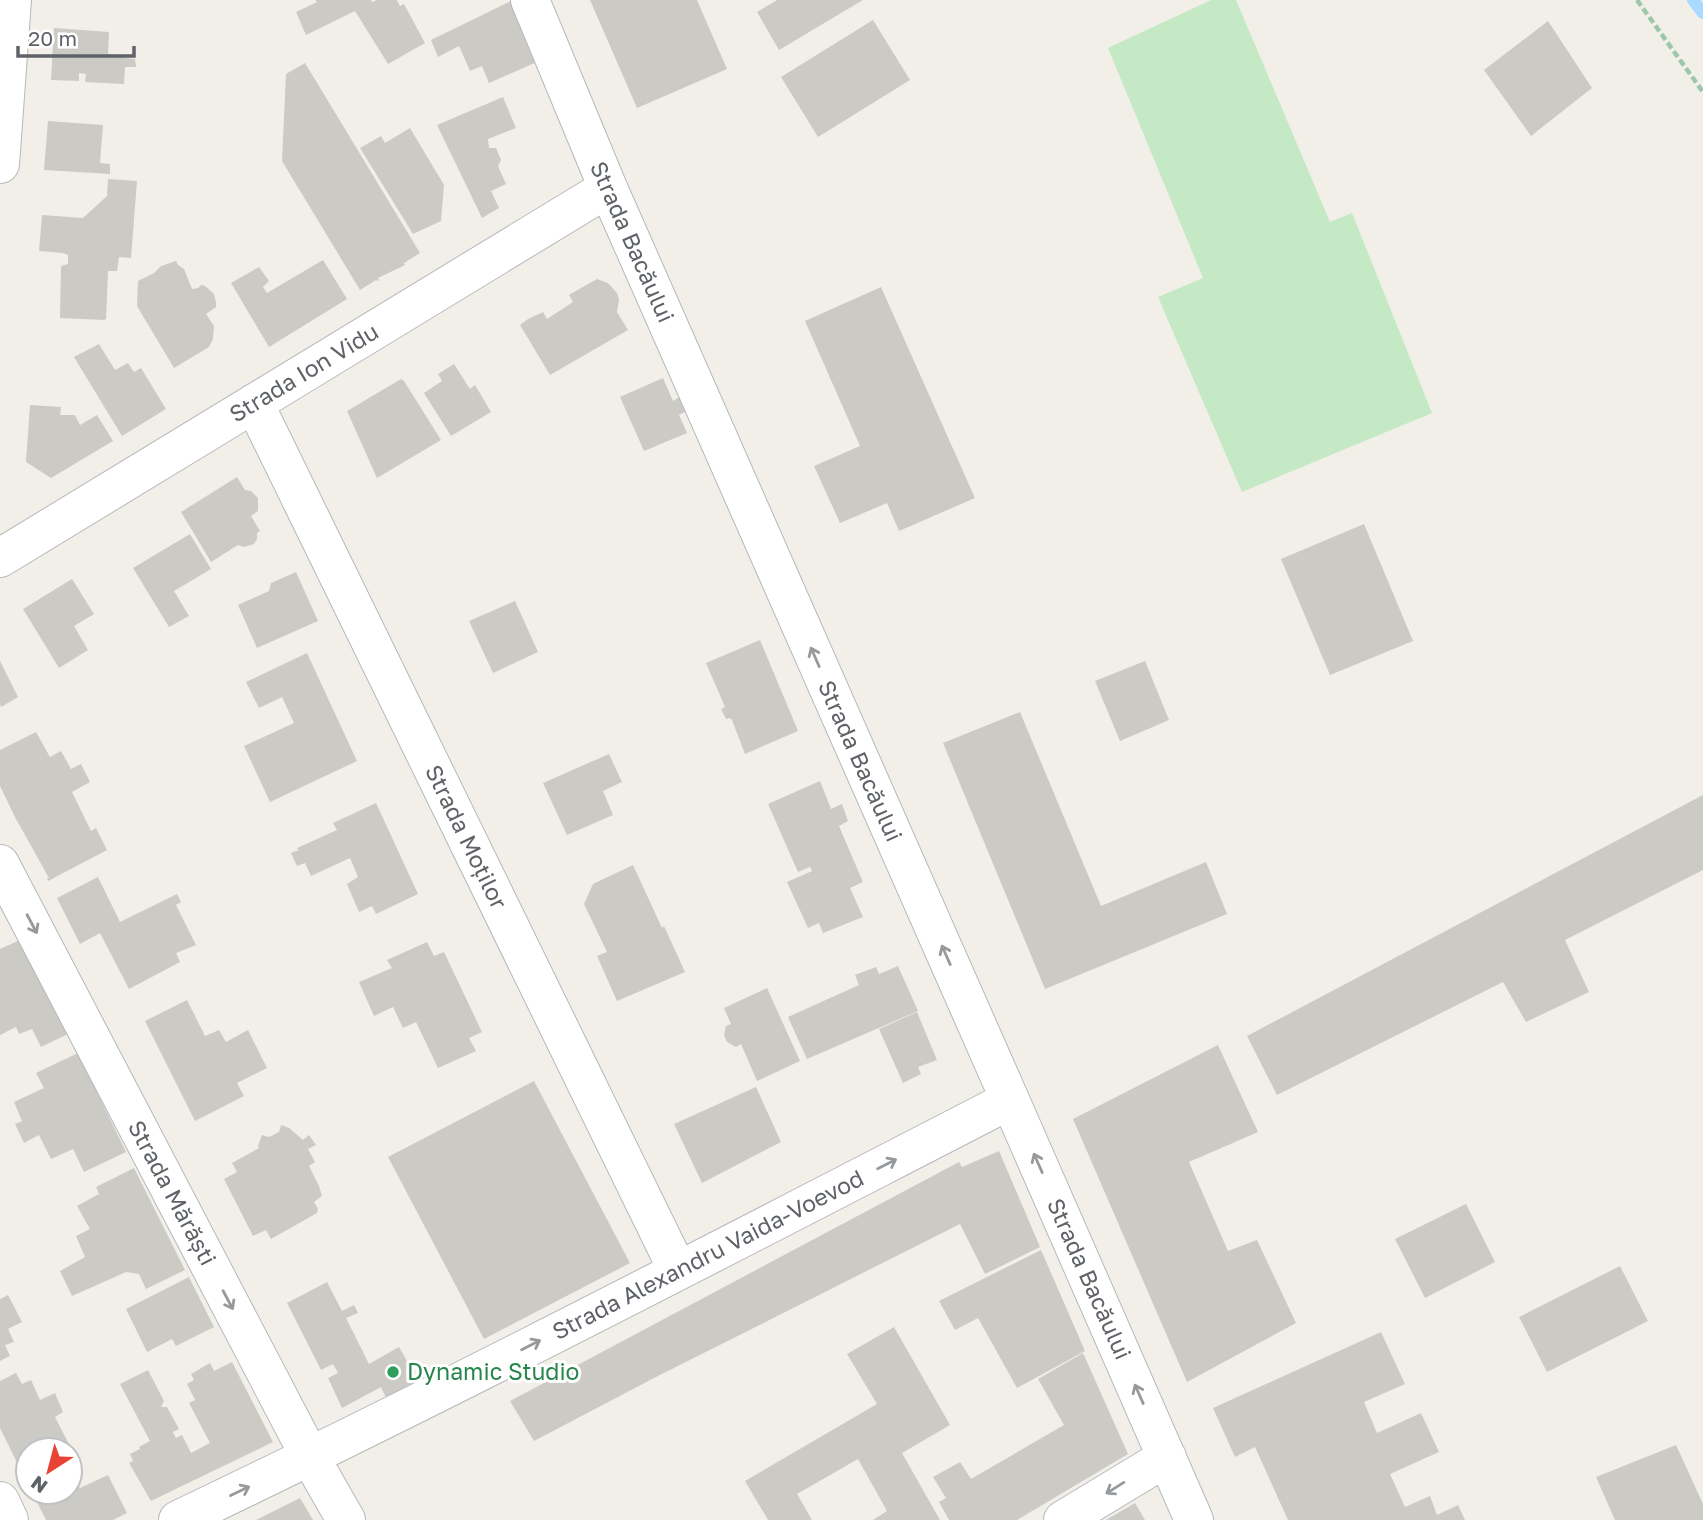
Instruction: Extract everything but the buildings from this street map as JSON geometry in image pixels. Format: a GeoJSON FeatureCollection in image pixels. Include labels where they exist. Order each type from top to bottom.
{"type":"FeatureCollection","features":[{"type":"Feature","properties":{"kind":"street"},"geometry":{"type":"LineString","coordinates":[[0,164],[12,0]]}},
{"type":"Feature","properties":{"kind":"street","name":"Strada Bacăului"},"geometry":{"type":"LineString","coordinates":[[530,0],[608,188],[1194,1520]]}},
{"type":"Feature","properties":{"kind":"street","name":"Strada Ion Vidu"},"geometry":{"type":"LineString","coordinates":[[0,558],[608,188]]}},
{"type":"Feature","properties":{"kind":"street","name":"Strada Moților"},"geometry":{"type":"LineString","coordinates":[[254,403],[678,1271]]}},
{"type":"Feature","properties":{"kind":"street","name":"Strada Mărăști"},"geometry":{"type":"LineString","coordinates":[[0,864],[310,1457],[346,1520]]}},
{"type":"Feature","properties":{"kind":"street","name":"Strada Alexandru Vaida-Voevod"},"geometry":{"type":"LineString","coordinates":[[178,1520],[310,1457],[1010,1100]]}},
{"type":"Feature","properties":{"kind":"street"},"geometry":{"type":"LineString","coordinates":[[1063,1520],[1167,1457]]}},
{"type":"Feature","properties":{"kind":"street"},"geometry":{"type":"LineString","coordinates":[[0,1501],[9,1520]]}},
{"type":"Feature","properties":{"kind":"path"},"geometry":{"type":"LineString","coordinates":[[1637,0],[1703,92]]}},
{"type":"Feature","properties":{"kind":"green space"},"geometry":{"type":"Polygon","coordinates":[[[1211,0],[1236,0],[1330,222],[1352,213],[1432,413],[1242,492],[1158,297],[1203,278],[1108,48],[1211,0]]]}},
{"type":"Feature","properties":{"kind":"waterway"},"geometry":{"type":"LineString","coordinates":[[1693,0],[1703,13]]}},
{"type":"Feature","properties":{"kind":"place","name":"Dynamic Studio"},"geometry":{"type":"Point","coordinates":[393,1372]}}]}
